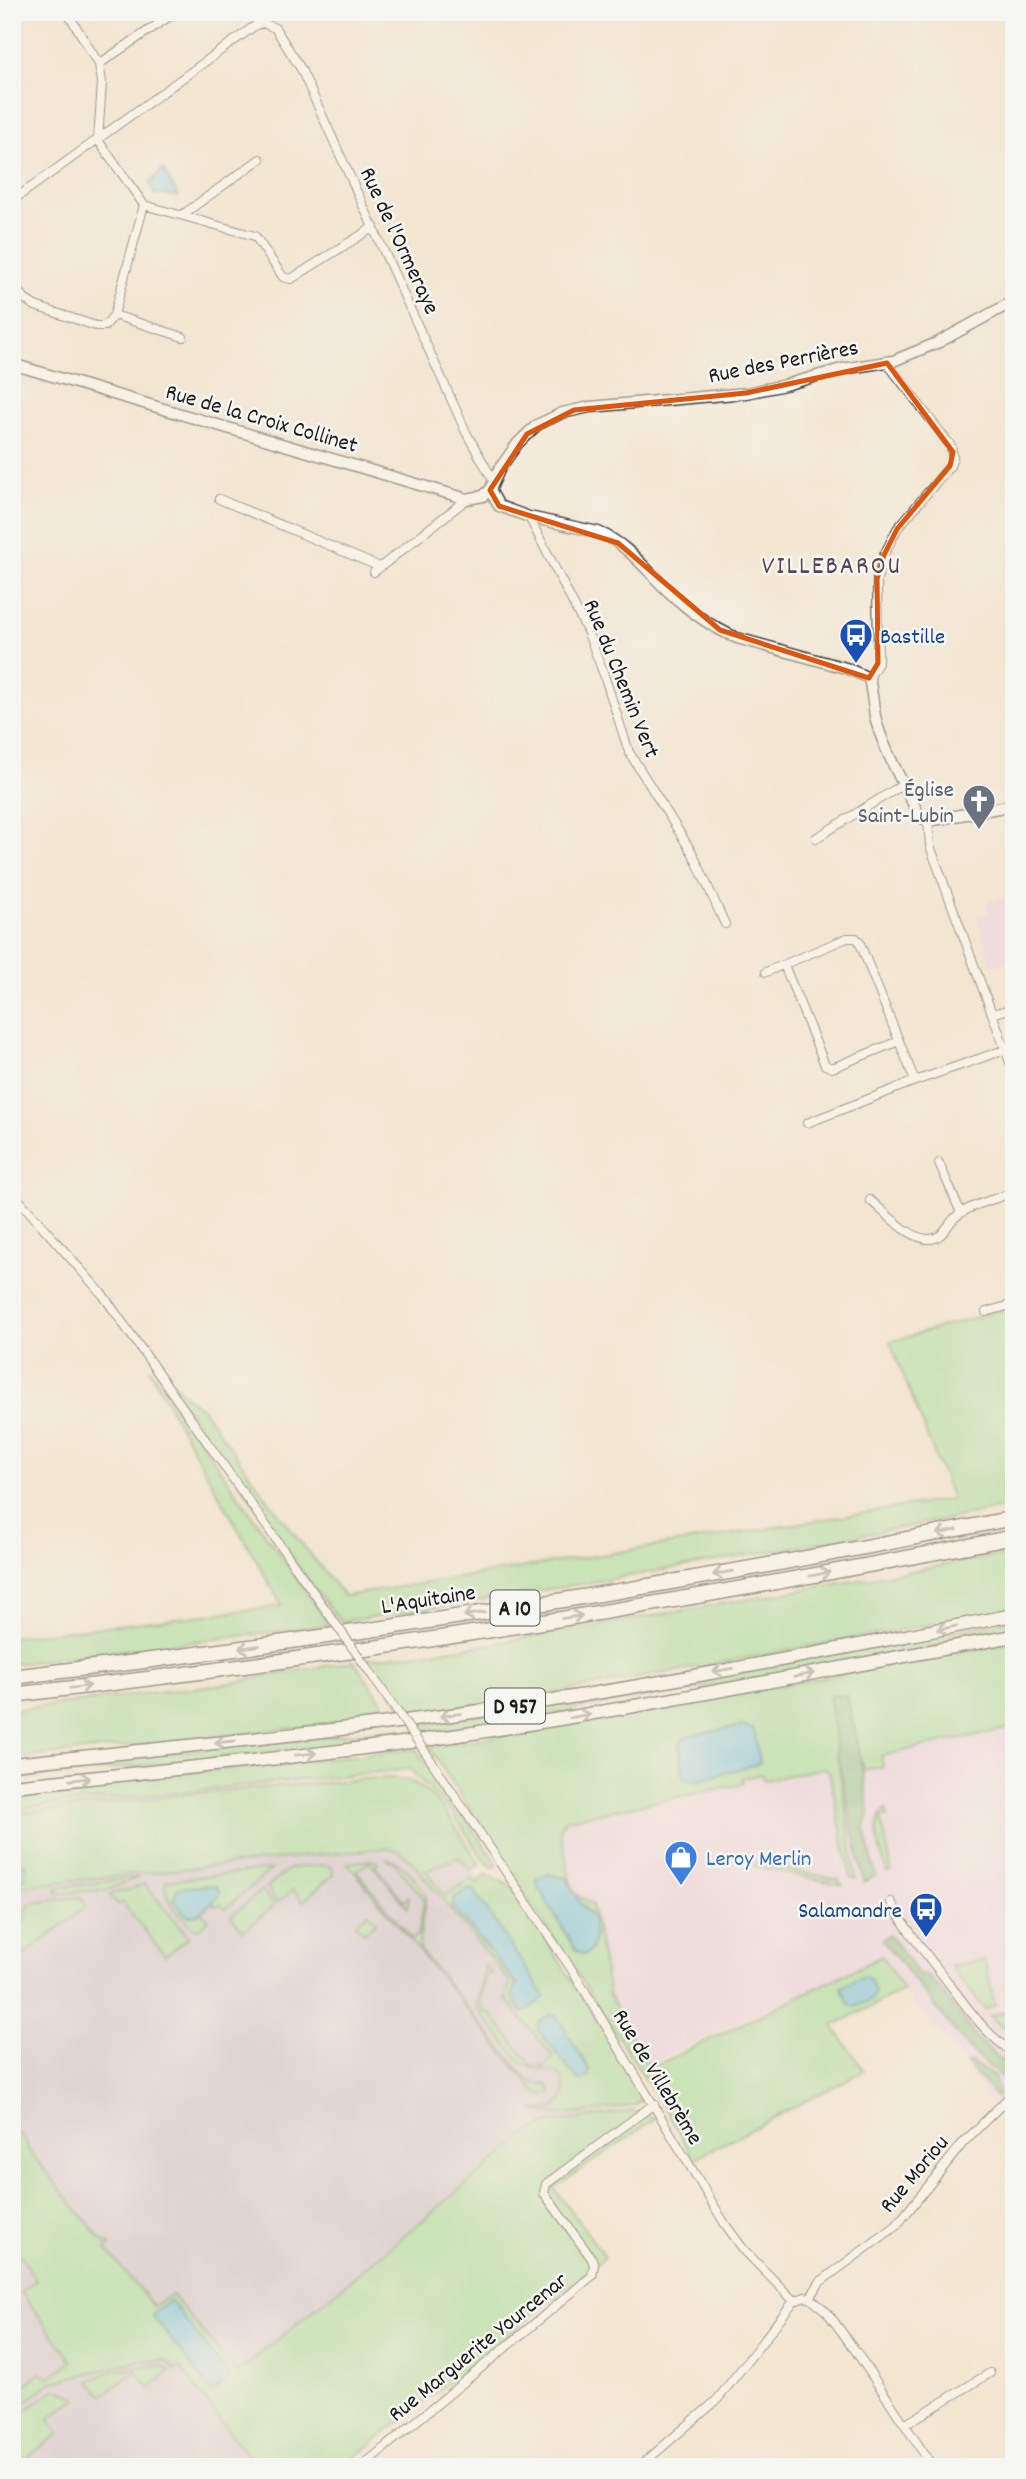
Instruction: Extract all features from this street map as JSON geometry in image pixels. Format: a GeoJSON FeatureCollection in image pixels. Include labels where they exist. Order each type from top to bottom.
{"type":"FeatureCollection","features":[{"type":"Feature","properties":{"kind":"highway","name":"L'Aquitaine"},"geometry":{"type":"LineString","coordinates":[[12,1677],[309,1639],[504,1609],[735,1571],[1014,1518]]}},
{"type":"Feature","properties":{"kind":"highway","name":"L'Aquitaine"},"geometry":{"type":"LineString","coordinates":[[12,1695],[252,1665],[507,1628],[738,1589],[1014,1537]]}},
{"type":"Feature","properties":{"kind":"main road","name":"D 957"},"geometry":{"type":"LineString","coordinates":[[12,1764],[361,1727],[509,1707],[1014,1615]]}},
{"type":"Feature","properties":{"kind":"main road","name":"D 957"},"geometry":{"type":"LineString","coordinates":[[12,1786],[361,1748],[509,1728],[1014,1636]]}},
{"type":"Feature","properties":{"kind":"street"},"geometry":{"type":"LineString","coordinates":[[66,12],[99,64],[102,82],[98,140],[145,205],[255,236],[283,277],[291,279],[374,227]]}},
{"type":"Feature","properties":{"kind":"street"},"geometry":{"type":"LineString","coordinates":[[99,64],[176,12]]}},
{"type":"Feature","properties":{"kind":"street","name":"Rue de l'Ormeraye"},"geometry":{"type":"LineString","coordinates":[[98,140],[256,25],[266,23],[275,28],[301,69],[491,485]]}},
{"type":"Feature","properties":{"kind":"street"},"geometry":{"type":"LineString","coordinates":[[12,201],[98,140]]}},
{"type":"Feature","properties":{"kind":"street"},"geometry":{"type":"LineString","coordinates":[[182,215],[260,159]]}},
{"type":"Feature","properties":{"kind":"street"},"geometry":{"type":"LineString","coordinates":[[12,281],[26,300],[35,306],[102,327],[109,323],[114,315],[145,205]]}},
{"type":"Feature","properties":{"kind":"street","name":"Rue des Perrières"},"geometry":{"type":"LineString","coordinates":[[491,485],[518,443],[537,425],[562,413],[590,407],[746,393],[842,369],[887,363],[918,353],[1014,301]]}},
{"type":"Feature","properties":{"kind":"street"},"geometry":{"type":"LineString","coordinates":[[114,315],[183,337]]}},
{"type":"Feature","properties":{"kind":"street","name":"Rue de la Croix Collinet"},"geometry":{"type":"LineString","coordinates":[[12,363],[467,499]]}},
{"type":"Feature","properties":{"kind":"street"},"geometry":{"type":"LineString","coordinates":[[887,363],[951,446],[953,458],[950,466],[897,529],[884,555],[877,579],[879,657],[869,678],[875,715],[919,817],[928,821],[1014,805]]}},
{"type":"Feature","properties":{"kind":"street"},"geometry":{"type":"LineString","coordinates":[[219,499],[377,569],[467,499],[482,496],[491,485],[499,506],[529,517],[609,536],[629,551],[670,593],[720,630],[737,638],[846,668],[869,678]]}},
{"type":"Feature","properties":{"kind":"street","name":"Rue du Chemin Vert"},"geometry":{"type":"LineString","coordinates":[[529,517],[588,633],[629,752],[694,854],[725,924]]}},
{"type":"Feature","properties":{"kind":"street"},"geometry":{"type":"LineString","coordinates":[[816,838],[904,784]]}},
{"type":"Feature","properties":{"kind":"street"},"geometry":{"type":"LineString","coordinates":[[928,821],[930,846],[1014,1073]]}},
{"type":"Feature","properties":{"kind":"street"},"geometry":{"type":"LineString","coordinates":[[766,972],[847,938],[856,938],[915,1080]]}},
{"type":"Feature","properties":{"kind":"street"},"geometry":{"type":"LineString","coordinates":[[785,965],[825,1065],[832,1068],[899,1041]]}},
{"type":"Feature","properties":{"kind":"street"},"geometry":{"type":"LineString","coordinates":[[992,1014],[1014,1008]]}},
{"type":"Feature","properties":{"kind":"street"},"geometry":{"type":"LineString","coordinates":[[807,1123],[915,1080],[1004,1050]]}},
{"type":"Feature","properties":{"kind":"street"},"geometry":{"type":"LineString","coordinates":[[939,1163],[961,1213]]}},
{"type":"Feature","properties":{"kind":"street","name":"Rue de Villebrème"},"geometry":{"type":"LineString","coordinates":[[12,1192],[103,1295],[369,1671],[568,1963],[738,2242],[794,2301]]}},
{"type":"Feature","properties":{"kind":"street"},"geometry":{"type":"LineString","coordinates":[[870,1200],[911,1234],[924,1240],[941,1235],[961,1213],[1014,1192]]}},
{"type":"Feature","properties":{"kind":"street"},"geometry":{"type":"LineString","coordinates":[[986,1312],[1014,1304]]}},
{"type":"Feature","properties":{"kind":"street"},"geometry":{"type":"LineString","coordinates":[[891,1902],[907,1929],[979,2022],[1000,2044],[1014,2053]]}},
{"type":"Feature","properties":{"kind":"street","name":"Rue Moriou"},"geometry":{"type":"LineString","coordinates":[[810,2298],[820,2281],[896,2226],[963,2143],[1012,2095]]}},
{"type":"Feature","properties":{"kind":"street","name":"Rue Marguerite Yourcenar"},"geometry":{"type":"LineString","coordinates":[[361,2467],[592,2276],[592,2259],[544,2193],[544,2188],[654,2104]]}},
{"type":"Feature","properties":{"kind":"street"},"geometry":{"type":"LineString","coordinates":[[639,2467],[716,2400],[794,2301],[805,2297],[827,2312],[933,2467]]}},
{"type":"Feature","properties":{"kind":"street"},"geometry":{"type":"LineString","coordinates":[[906,2424],[990,2373]]}},
{"type":"Feature","properties":{"kind":"highlighted area"},"geometry":{"type":"Polygon","coordinates":[[[887,363],[953,452],[950,466],[897,529],[884,555],[877,579],[878,663],[869,678],[720,630],[618,543],[499,506],[490,490],[527,434],[574,410],[746,393],[887,363]]]}},
{"type":"Feature","properties":{"kind":"shaded area"},"geometry":{"type":"Polygon","coordinates":[[[1014,894],[1014,960],[991,966],[977,917],[990,913],[986,902],[1014,894]]]}},
{"type":"Feature","properties":{"kind":"shaded area"},"geometry":{"type":"Polygon","coordinates":[[[1014,1669],[1014,2138],[959,2059],[903,1990],[882,1956],[644,2066],[480,1774],[825,1711],[1014,1669]]]}},
{"type":"Feature","properties":{"kind":"shaded area"},"geometry":{"type":"Polygon","coordinates":[[[439,1824],[629,2083],[221,2413],[259,2467],[12,2467],[12,1869],[439,1824]]]}},
{"type":"Feature","properties":{"kind":"green space"},"geometry":{"type":"Polygon","coordinates":[[[1014,1306],[1014,1506],[678,1568],[341,1622],[155,1364],[188,1398],[201,1407],[280,1516],[344,1596],[952,1499],[890,1342],[1014,1306]]]}},
{"type":"Feature","properties":{"kind":"green space"},"geometry":{"type":"Polygon","coordinates":[[[149,1368],[329,1625],[12,1664],[12,1637],[282,1606],[149,1368]]]}},
{"type":"Feature","properties":{"kind":"green space"},"geometry":{"type":"Polygon","coordinates":[[[1014,1553],[1014,1609],[540,1696],[407,1715],[367,1659],[478,1646],[1014,1553]]]}},
{"type":"Feature","properties":{"kind":"green space"},"geometry":{"type":"Polygon","coordinates":[[[1014,1620],[1014,1631],[759,1679],[422,1735],[415,1726],[1014,1620]]]}},
{"type":"Feature","properties":{"kind":"green space"},"geometry":{"type":"Polygon","coordinates":[[[1014,1642],[1014,1727],[881,1756],[883,1767],[863,1770],[847,1695],[829,1696],[856,1879],[851,1878],[829,1771],[824,1768],[764,1780],[762,1774],[742,1778],[743,1784],[565,1820],[560,1829],[570,1879],[575,1894],[592,1904],[609,1995],[644,2061],[657,2065],[882,1956],[903,1990],[833,2026],[864,2071],[694,2159],[666,2110],[429,1747],[578,1723],[1014,1642]]]}},
{"type":"Feature","properties":{"kind":"green space"},"geometry":{"type":"Polygon","coordinates":[[[354,1661],[382,1701],[383,1718],[12,1759],[12,1710],[224,1684],[354,1661]]]}},
{"type":"Feature","properties":{"kind":"green space"},"geometry":{"type":"Polygon","coordinates":[[[847,1695],[863,1770],[869,1813],[865,1829],[876,1876],[864,1882],[837,1757],[829,1696],[847,1695]]]}},
{"type":"Feature","properties":{"kind":"green space"},"geometry":{"type":"Polygon","coordinates":[[[401,1728],[407,1737],[12,1780],[12,1770],[401,1728]]]}},
{"type":"Feature","properties":{"kind":"green space"},"geometry":{"type":"Polygon","coordinates":[[[416,1749],[498,1865],[493,1868],[484,1860],[453,1813],[410,1769],[12,1809],[12,1791],[416,1749]]]}},
{"type":"Feature","properties":{"kind":"green space"},"geometry":{"type":"Polygon","coordinates":[[[376,1778],[396,1778],[414,1783],[434,1799],[452,1820],[480,1865],[470,1870],[459,1857],[426,1871],[445,1896],[472,1878],[476,1884],[487,1874],[515,1891],[640,2088],[641,2099],[636,2105],[598,2112],[555,2114],[532,2109],[554,2108],[564,2096],[564,2085],[558,2074],[534,2068],[539,2065],[543,2068],[553,2057],[506,1999],[510,1982],[412,1862],[399,1851],[386,1848],[12,1887],[12,1814],[189,1794],[376,1778]]]}},
{"type":"Feature","properties":{"kind":"green space"},"geometry":{"type":"Polygon","coordinates":[[[886,1809],[888,1817],[881,1818],[892,1871],[887,1873],[877,1831],[878,1823],[886,1809]]]}},
{"type":"Feature","properties":{"kind":"green space"},"geometry":{"type":"Polygon","coordinates":[[[387,1858],[393,1860],[410,1873],[426,1897],[419,1943],[421,1952],[527,2079],[546,2084],[551,2090],[550,2094],[543,2096],[534,2091],[347,1863],[370,1860],[379,1862],[375,1866],[404,1901],[409,1896],[408,1908],[370,1862],[356,1870],[412,1939],[418,1935],[424,1899],[392,1860],[389,1862],[387,1858]]]}},
{"type":"Feature","properties":{"kind":"green space"},"geometry":{"type":"Polygon","coordinates":[[[755,1862],[839,1880],[842,1885],[754,1866],[755,1862]]]}},
{"type":"Feature","properties":{"kind":"green space"},"geometry":{"type":"Polygon","coordinates":[[[325,1865],[332,1867],[333,1875],[303,1901],[293,1890],[277,1903],[267,1887],[290,1868],[325,1865]]]}},
{"type":"Feature","properties":{"kind":"green space"},"geometry":{"type":"Polygon","coordinates":[[[272,1869],[225,1909],[221,1904],[216,1906],[212,1903],[219,1893],[196,1916],[201,1912],[209,1920],[199,1929],[187,1922],[175,1909],[165,1887],[166,1881],[272,1869]]]}},
{"type":"Feature","properties":{"kind":"green space"},"geometry":{"type":"Polygon","coordinates":[[[140,1877],[110,1889],[57,1894],[57,1888],[140,1877]]]}},
{"type":"Feature","properties":{"kind":"green space"},"geometry":{"type":"Polygon","coordinates":[[[144,1884],[189,1937],[165,1956],[122,1902],[117,1905],[109,1894],[144,1884]]]}},
{"type":"Feature","properties":{"kind":"green space"},"geometry":{"type":"Polygon","coordinates":[[[262,1890],[274,1905],[243,1931],[231,1916],[262,1890]]]}},
{"type":"Feature","properties":{"kind":"green space"},"geometry":{"type":"Polygon","coordinates":[[[80,1897],[87,1906],[12,1965],[12,1932],[26,1917],[31,1903],[80,1897]]]}},
{"type":"Feature","properties":{"kind":"green space"},"geometry":{"type":"Polygon","coordinates":[[[369,1913],[376,1922],[364,1933],[356,1923],[369,1913]]]}},
{"type":"Feature","properties":{"kind":"green space"},"geometry":{"type":"Polygon","coordinates":[[[889,1934],[918,1974],[928,1977],[939,1987],[978,2040],[1014,2067],[1014,2088],[970,2050],[882,1940],[889,1934]]]}},
{"type":"Feature","properties":{"kind":"green space"},"geometry":{"type":"Polygon","coordinates":[[[985,1960],[995,2005],[985,2010],[950,1966],[985,1960]]]}},
{"type":"Feature","properties":{"kind":"green space"},"geometry":{"type":"Polygon","coordinates":[[[485,1965],[492,1974],[486,1974],[481,1994],[482,2009],[485,2013],[488,2011],[534,2068],[523,2064],[479,2011],[477,2004],[485,1965]]]}},
{"type":"Feature","properties":{"kind":"green space"},"geometry":{"type":"Polygon","coordinates":[[[1014,2009],[1014,2018],[1010,2019],[1014,2038],[990,2016],[1014,2009]]]}},
{"type":"Feature","properties":{"kind":"green space"},"geometry":{"type":"Polygon","coordinates":[[[971,2062],[994,2077],[999,2094],[997,2098],[967,2064],[971,2062]]]}},
{"type":"Feature","properties":{"kind":"green space"},"geometry":{"type":"Polygon","coordinates":[[[632,2111],[656,2118],[554,2188],[605,2257],[343,2467],[256,2467],[180,2367],[176,2370],[165,2360],[137,2361],[50,2383],[12,2412],[12,2395],[41,2373],[49,2378],[72,2361],[21,2292],[36,2280],[12,2242],[12,2126],[105,2244],[109,2243],[106,2249],[154,2307],[171,2294],[237,2373],[530,2132],[550,2123],[632,2111]]]}},
{"type":"Feature","properties":{"kind":"green space"},"geometry":{"type":"Polygon","coordinates":[[[162,2365],[170,2371],[150,2389],[136,2371],[102,2396],[90,2381],[115,2371],[162,2365]]]}},
{"type":"Feature","properties":{"kind":"green space"},"geometry":{"type":"Polygon","coordinates":[[[54,2390],[64,2391],[77,2398],[48,2419],[59,2434],[21,2462],[12,2448],[12,2420],[54,2390]]]}},
{"type":"Feature","properties":{"kind":"water"},"geometry":{"type":"Polygon","coordinates":[[[163,169],[179,197],[154,194],[150,183],[163,169]]]}},
{"type":"Feature","properties":{"kind":"water"},"geometry":{"type":"Polygon","coordinates":[[[741,1726],[754,1729],[760,1763],[692,1782],[684,1778],[679,1744],[687,1736],[741,1726]]]}},
{"type":"Feature","properties":{"kind":"water"},"geometry":{"type":"Polygon","coordinates":[[[25,1863],[25,1879],[12,1881],[12,1865],[25,1863]]]}},
{"type":"Feature","properties":{"kind":"water"},"geometry":{"type":"Polygon","coordinates":[[[547,1874],[567,1878],[580,1903],[592,1916],[592,1948],[584,1955],[576,1951],[537,1885],[538,1878],[547,1874]]]}},
{"type":"Feature","properties":{"kind":"water"},"geometry":{"type":"Polygon","coordinates":[[[212,1885],[218,1888],[220,1893],[196,1916],[187,1916],[173,1899],[178,1888],[212,1885]]]}},
{"type":"Feature","properties":{"kind":"water"},"geometry":{"type":"Polygon","coordinates":[[[467,1889],[474,1890],[545,1997],[523,2013],[512,1997],[517,1984],[453,1907],[454,1898],[467,1889]]]}},
{"type":"Feature","properties":{"kind":"water"},"geometry":{"type":"Polygon","coordinates":[[[863,1976],[870,1979],[875,1993],[872,1999],[855,2007],[850,2005],[841,1987],[863,1976]]]}},
{"type":"Feature","properties":{"kind":"water"},"geometry":{"type":"Polygon","coordinates":[[[551,2014],[557,2016],[590,2071],[589,2076],[581,2081],[537,2029],[538,2023],[551,2014]]]}},
{"type":"Feature","properties":{"kind":"water"},"geometry":{"type":"Polygon","coordinates":[[[170,2300],[230,2377],[212,2393],[152,2315],[170,2300]]]}},
{"type":"Feature","properties":{"kind":"place","name":"Bastille"},"geometry":{"type":"Point","coordinates":[856,665]}},
{"type":"Feature","properties":{"kind":"place","name":"Église Saint-Lubin"},"geometry":{"type":"Point","coordinates":[979,831]}},
{"type":"Feature","properties":{"kind":"place","name":"Leroy Merlin"},"geometry":{"type":"Point","coordinates":[681,1887]}},
{"type":"Feature","properties":{"kind":"place","name":"Salamandre"},"geometry":{"type":"Point","coordinates":[926,1939]}},
{"type":"Feature","properties":{"kind":"district","name":"VILLEBAROU"},"geometry":{"type":"Point","coordinates":[832,564]}}]}
